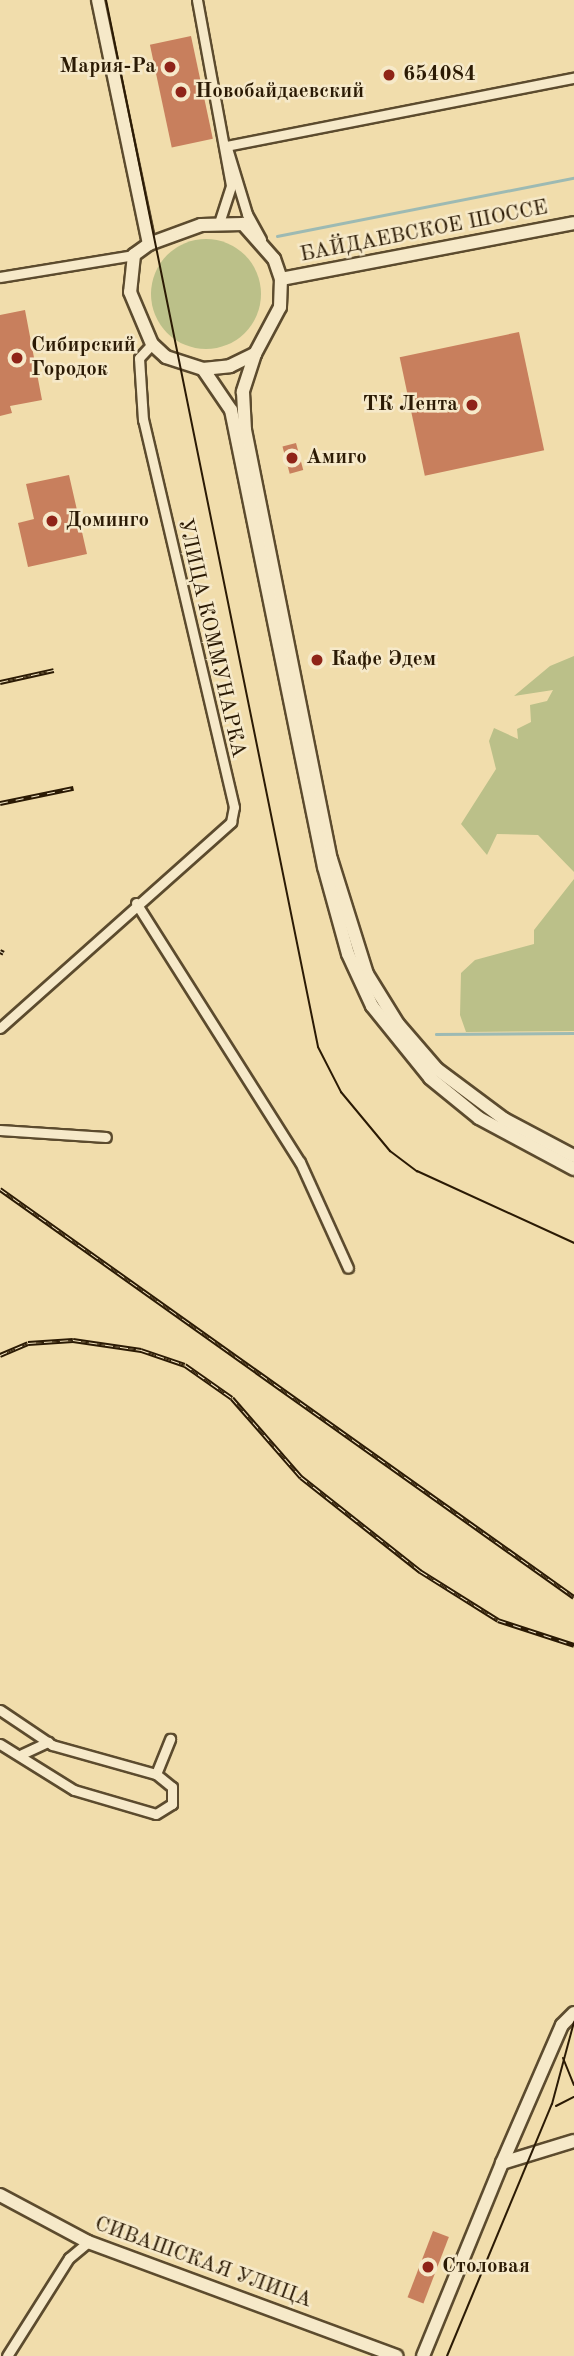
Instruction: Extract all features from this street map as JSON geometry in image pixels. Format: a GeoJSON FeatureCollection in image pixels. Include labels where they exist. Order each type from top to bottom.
{"type":"FeatureCollection","features":[{"type":"Feature","properties":{"kind":"main road"},"geometry":{"type":"LineString","coordinates":[[98,0],[149,244]]}},
{"type":"Feature","properties":{"kind":"main road"},"geometry":{"type":"LineString","coordinates":[[254,354],[230,366],[203,369],[166,357],[152,344],[130,292],[134,255],[149,244],[219,222],[243,224],[263,242],[282,279],[281,307],[254,354],[243,392],[245,430],[331,859],[367,974],[412,1044],[444,1076],[504,1119],[574,1156]]}},
{"type":"Feature","properties":{"kind":"main road","name":"БАЙДАЕВСКОЕ ШОССЕ"},"geometry":{"type":"LineString","coordinates":[[282,279],[574,223]]}},
{"type":"Feature","properties":{"kind":"main road"},"geometry":{"type":"LineString","coordinates":[[203,369],[223,395],[236,430],[324,867],[358,981],[404,1052],[445,1092],[497,1129],[574,1169]]}},
{"type":"Feature","properties":{"kind":"main road"},"geometry":{"type":"LineString","coordinates":[[423,2356],[562,2025],[574,2013]]}},
{"type":"Feature","properties":{"kind":"main road"},"geometry":{"type":"LineString","coordinates":[[502,2163],[571,2145]]}},
{"type":"Feature","properties":{"kind":"main road","name":"СИВАШСКАЯ УЛИЦА"},"geometry":{"type":"LineString","coordinates":[[0,2196],[88,2242],[397,2356]]}},
{"type":"Feature","properties":{"kind":"street"},"geometry":{"type":"LineString","coordinates":[[197,0],[226,146],[231,186],[219,222]]}},
{"type":"Feature","properties":{"kind":"street"},"geometry":{"type":"LineString","coordinates":[[226,146],[574,78]]}},
{"type":"Feature","properties":{"kind":"street"},"geometry":{"type":"LineString","coordinates":[[226,146],[247,214],[263,242]]}},
{"type":"Feature","properties":{"kind":"street"},"geometry":{"type":"LineString","coordinates":[[0,276],[134,255]]}},
{"type":"Feature","properties":{"kind":"street","name":"УЛИЦА КОММУНАРКА"},"geometry":{"type":"LineString","coordinates":[[0,1028],[136,903],[221,833],[234,807],[143,420],[139,358],[152,344]]}},
{"type":"Feature","properties":{"kind":"street"},"geometry":{"type":"LineString","coordinates":[[136,903],[300,1162],[348,1268]]}},
{"type":"Feature","properties":{"kind":"street"},"geometry":{"type":"LineString","coordinates":[[0,1130],[106,1137]]}},
{"type":"Feature","properties":{"kind":"street"},"geometry":{"type":"LineString","coordinates":[[0,1710],[48,1742],[156,1774],[172,1787],[172,1804],[156,1814],[74,1790],[22,1754],[0,1744]]}},
{"type":"Feature","properties":{"kind":"street"},"geometry":{"type":"LineString","coordinates":[[156,1774],[170,1739]]}},
{"type":"Feature","properties":{"kind":"street"},"geometry":{"type":"LineString","coordinates":[[22,1754],[48,1742]]}},
{"type":"Feature","properties":{"kind":"street"},"geometry":{"type":"LineString","coordinates":[[7,2356],[69,2258],[88,2242]]}},
{"type":"Feature","properties":{"kind":"green space"},"geometry":{"type":"Polygon","coordinates":[[[206,239],[227,243],[245,255],[257,273],[261,294],[257,315],[245,333],[227,345],[206,349],[185,345],[167,333],[155,315],[151,294],[155,273],[167,255],[185,243],[206,239]]]}},
{"type":"Feature","properties":{"kind":"green space"},"geometry":{"type":"Polygon","coordinates":[[[574,656],[574,872],[538,835],[497,834],[487,855],[461,824],[496,769],[489,741],[494,728],[518,739],[517,729],[531,722],[530,705],[547,701],[553,690],[514,696],[550,666],[574,656]]]}},
{"type":"Feature","properties":{"kind":"green space"},"geometry":{"type":"Polygon","coordinates":[[[574,879],[574,1031],[466,1032],[460,1015],[461,973],[475,960],[534,944],[534,930],[574,879]]]}},
{"type":"Feature","properties":{"kind":"building","name":"Новобайдаевский"},"geometry":{"type":"Polygon","coordinates":[[[191,36],[213,139],[172,147],[150,45],[191,36]]]}},
{"type":"Feature","properties":{"kind":"building","name":"Сибирский Городок"},"geometry":{"type":"Polygon","coordinates":[[[25,310],[42,400],[10,406],[12,413],[0,416],[0,315],[25,310]]]}},
{"type":"Feature","properties":{"kind":"building","name":"ТК Лента"},"geometry":{"type":"Polygon","coordinates":[[[519,332],[544,450],[425,476],[400,357],[519,332]]]}},
{"type":"Feature","properties":{"kind":"building","name":"Амиго"},"geometry":{"type":"Polygon","coordinates":[[[296,443],[303,470],[290,474],[282,447],[296,443]]]}},
{"type":"Feature","properties":{"kind":"building","name":"Доминго"},"geometry":{"type":"Polygon","coordinates":[[[69,475],[87,554],[28,567],[18,523],[34,519],[26,484],[69,475]]]}},
{"type":"Feature","properties":{"kind":"building","name":"Столовая"},"geometry":{"type":"Polygon","coordinates":[[[433,2231],[449,2237],[423,2303],[408,2297],[433,2231]]]}},
{"type":"Feature","properties":{"kind":"waterway"},"geometry":{"type":"LineString","coordinates":[[277,236],[574,178]]}},
{"type":"Feature","properties":{"kind":"waterway"},"geometry":{"type":"LineString","coordinates":[[436,1034],[574,1033]]}},
{"type":"Feature","properties":{"kind":"tram line"},"geometry":{"type":"LineString","coordinates":[[106,0],[318,1047],[341,1092],[390,1151],[417,1171],[574,1243]]}},
{"type":"Feature","properties":{"kind":"tram line"},"geometry":{"type":"LineString","coordinates":[[447,2356],[552,2104],[574,2022]]}},
{"type":"Feature","properties":{"kind":"tram line"},"geometry":{"type":"LineString","coordinates":[[563,2058],[574,2085]]}},
{"type":"Feature","properties":{"kind":"tram line"},"geometry":{"type":"LineString","coordinates":[[556,2106],[574,2097]]}},
{"type":"Feature","properties":{"kind":"railway"},"geometry":{"type":"LineString","coordinates":[[0,682],[54,670]]}},
{"type":"Feature","properties":{"kind":"railway"},"geometry":{"type":"LineString","coordinates":[[0,803],[73,788]]}},
{"type":"Feature","properties":{"kind":"railway"},"geometry":{"type":"LineString","coordinates":[[0,951],[4,953]]}},
{"type":"Feature","properties":{"kind":"railway"},"geometry":{"type":"LineString","coordinates":[[0,1189],[574,1597]]}},
{"type":"Feature","properties":{"kind":"railway"},"geometry":{"type":"LineString","coordinates":[[0,1355],[28,1343],[73,1340],[141,1350],[185,1365],[232,1398],[301,1477],[420,1571],[498,1620],[574,1645]]}},
{"type":"Feature","properties":{"kind":"place","name":"Мария-Ра"},"geometry":{"type":"Point","coordinates":[170,67]}},
{"type":"Feature","properties":{"kind":"place","name":"654084"},"geometry":{"type":"Point","coordinates":[389,75]}},
{"type":"Feature","properties":{"kind":"place","name":"Новобайдаевский"},"geometry":{"type":"Point","coordinates":[181,92]}},
{"type":"Feature","properties":{"kind":"place","name":"Сибирский Городок"},"geometry":{"type":"Point","coordinates":[17,358]}},
{"type":"Feature","properties":{"kind":"place","name":"ТК Лента"},"geometry":{"type":"Point","coordinates":[472,405]}},
{"type":"Feature","properties":{"kind":"place","name":"Амиго"},"geometry":{"type":"Point","coordinates":[292,458]}},
{"type":"Feature","properties":{"kind":"place","name":"Доминго"},"geometry":{"type":"Point","coordinates":[52,521]}},
{"type":"Feature","properties":{"kind":"place","name":"Кафе Эдем"},"geometry":{"type":"Point","coordinates":[317,660]}},
{"type":"Feature","properties":{"kind":"place","name":"Столовая"},"geometry":{"type":"Point","coordinates":[428,2267]}}]}
